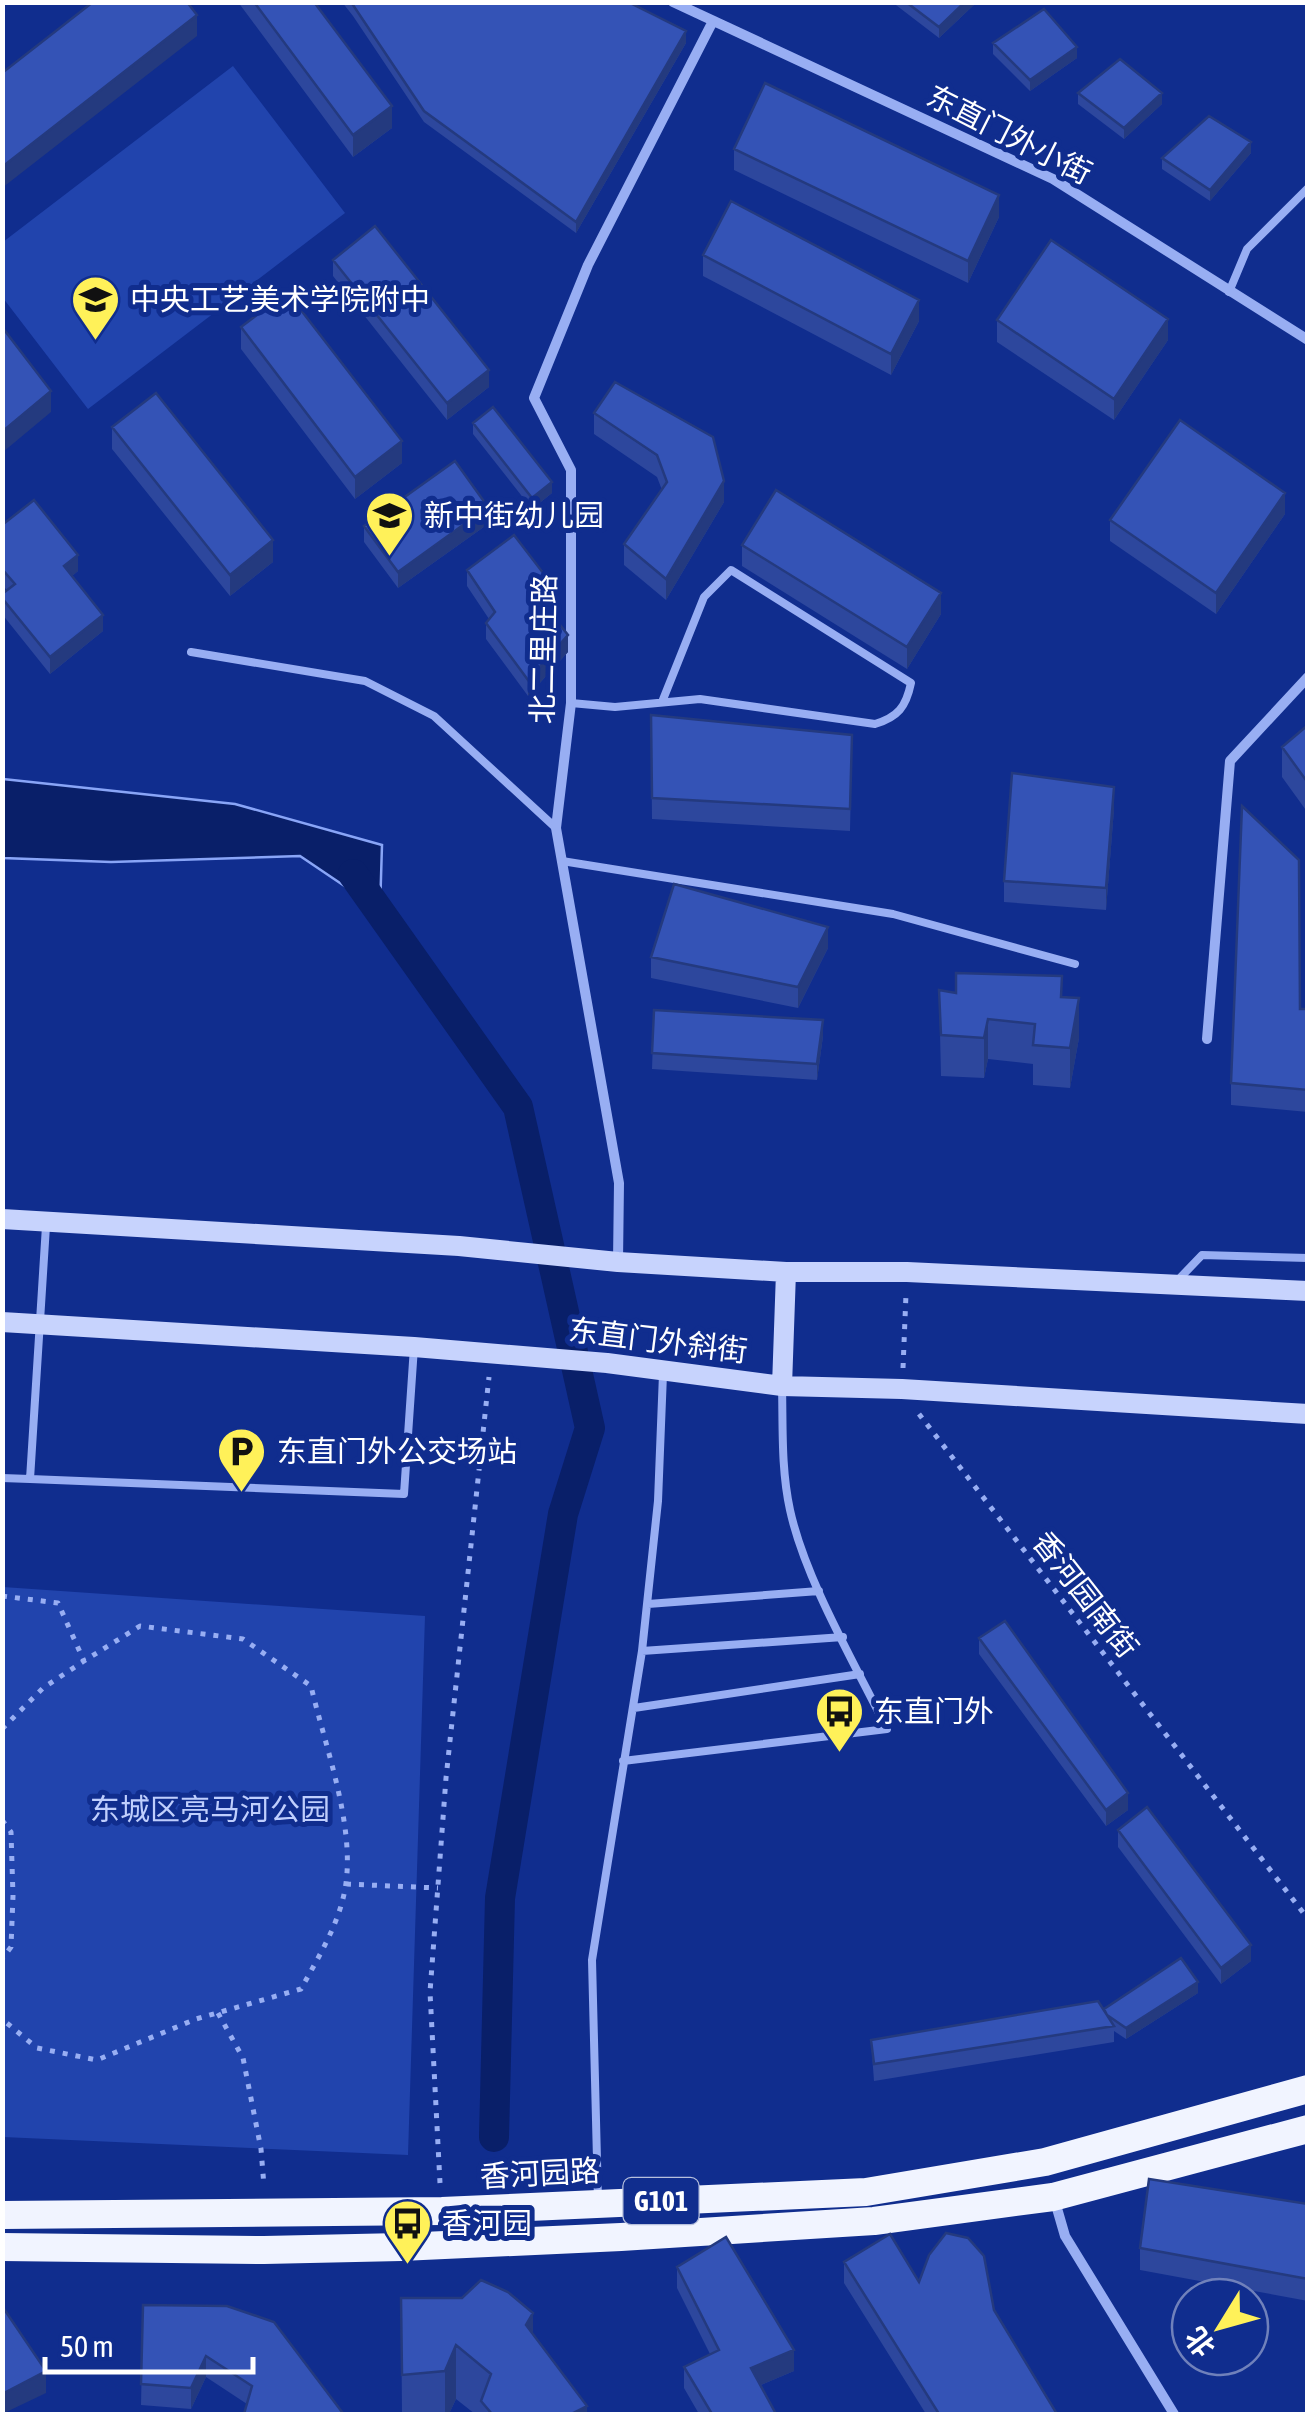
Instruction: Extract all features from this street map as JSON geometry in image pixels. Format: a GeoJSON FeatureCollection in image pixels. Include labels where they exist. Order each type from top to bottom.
{"type":"FeatureCollection","features":[{"type":"Feature","properties":{"kind":"highway","name":"香河园路"},"geometry":{"type":"LineString","coordinates":[[2,2214],[442,2211],[866,2192],[1045,2162],[1308,2088]]}},
{"type":"Feature","properties":{"kind":"highway","name":"G101"},"geometry":{"type":"LineString","coordinates":[[2,2247],[264,2250],[620,2238],[874,2221],[1054,2197],[1308,2129]]}},
{"type":"Feature","properties":{"kind":"main road"},"geometry":{"type":"LineString","coordinates":[[2,1220],[458,1246],[618,1262],[786,1272],[908,1272],[1308,1291]]}},
{"type":"Feature","properties":{"kind":"main road"},"geometry":{"type":"LineString","coordinates":[[782,1386],[786,1272]]}},
{"type":"Feature","properties":{"kind":"main road","name":"东直门外斜街"},"geometry":{"type":"LineString","coordinates":[[2,1322],[414,1347],[607,1363],[782,1386],[902,1389],[1308,1414]]}},
{"type":"Feature","properties":{"kind":"street","name":"东直门外小街"},"geometry":{"type":"LineString","coordinates":[[673,2],[1053,179],[1308,340]]}},
{"type":"Feature","properties":{"kind":"street","name":"北二里庄路"},"geometry":{"type":"LineString","coordinates":[[618,1262],[619,1182],[556,828],[571,703],[571,470],[534,398],[588,266],[713,21]]}},
{"type":"Feature","properties":{"kind":"street"},"geometry":{"type":"LineString","coordinates":[[1207,1039],[1230,761],[1308,677]]}},
{"type":"Feature","properties":{"kind":"street"},"geometry":{"type":"LineString","coordinates":[[1054,2197],[1065,2236],[1174,2414]]}},
{"type":"Feature","properties":{"kind":"lane"},"geometry":{"type":"LineString","coordinates":[[1230,292],[1247,249],[1308,188]]}},
{"type":"Feature","properties":{"kind":"lane"},"geometry":{"type":"LineString","coordinates":[[571,703],[615,707],[700,699],[875,724],[894,718],[907,703],[912,684],[731,570],[704,597],[662,702]]}},
{"type":"Feature","properties":{"kind":"lane"},"geometry":{"type":"LineString","coordinates":[[191,652],[365,681],[434,716],[556,828]]}},
{"type":"Feature","properties":{"kind":"lane"},"geometry":{"type":"LineString","coordinates":[[562,860],[894,914],[1075,964]]}},
{"type":"Feature","properties":{"kind":"lane"},"geometry":{"type":"LineString","coordinates":[[30,1479],[46,1223]]}},
{"type":"Feature","properties":{"kind":"lane"},"geometry":{"type":"LineString","coordinates":[[1173,1284],[1202,1254],[1308,1258]]}},
{"type":"Feature","properties":{"kind":"lane"},"geometry":{"type":"LineString","coordinates":[[2,1478],[404,1494],[414,1347]]}},
{"type":"Feature","properties":{"kind":"lane"},"geometry":{"type":"LineString","coordinates":[[598,2203],[592,1960],[648,1604],[664,1370]]}},
{"type":"Feature","properties":{"kind":"lane"},"geometry":{"type":"LineString","coordinates":[[622,1761],[887,1729],[818,1590],[791,1515],[784,1480],[782,1386]]}},
{"type":"Feature","properties":{"kind":"lane"},"geometry":{"type":"LineString","coordinates":[[648,1604],[818,1590]]}},
{"type":"Feature","properties":{"kind":"lane"},"geometry":{"type":"LineString","coordinates":[[642,1652],[842,1637]]}},
{"type":"Feature","properties":{"kind":"lane"},"geometry":{"type":"LineString","coordinates":[[634,1708],[860,1674]]}},
{"type":"Feature","properties":{"kind":"path"},"geometry":{"type":"LineString","coordinates":[[902,1389],[908,1272]]}},
{"type":"Feature","properties":{"kind":"path"},"geometry":{"type":"LineString","coordinates":[[442,2211],[430,1992],[472,1523],[492,1354]]}},
{"type":"Feature","properties":{"kind":"path","name":"香河园南街"},"geometry":{"type":"LineString","coordinates":[[902,1389],[929,1430],[1308,1919]]}},
{"type":"Feature","properties":{"kind":"path"},"geometry":{"type":"LineString","coordinates":[[2,1596],[58,1603],[84,1661]]}},
{"type":"Feature","properties":{"kind":"path"},"geometry":{"type":"LineString","coordinates":[[2,1729],[43,1688],[140,1626],[243,1639],[311,1686],[345,1830],[346,1884],[330,1936],[301,1989],[218,2012],[97,2060],[37,2048],[2,2019]]}},
{"type":"Feature","properties":{"kind":"path"},"geometry":{"type":"LineString","coordinates":[[2,1820],[10,1832],[13,1896],[11,1947],[2,1960]]}},
{"type":"Feature","properties":{"kind":"path"},"geometry":{"type":"LineString","coordinates":[[346,1884],[438,1888]]}},
{"type":"Feature","properties":{"kind":"path"},"geometry":{"type":"LineString","coordinates":[[218,2012],[243,2058],[262,2148],[266,2214]]}},
{"type":"Feature","properties":{"kind":"green space"},"geometry":{"type":"Polygon","coordinates":[[[233,66],[345,213],[88,409],[3,298],[3,242],[233,66]]]}},
{"type":"Feature","properties":{"kind":"green space","name":"东城区亮马河公园"},"geometry":{"type":"Polygon","coordinates":[[[3,1587],[425,1616],[408,2155],[3,2137],[3,1587]]]}},
{"type":"Feature","properties":{"kind":"shaded area"},"geometry":{"type":"Polygon","coordinates":[[[3,779],[235,804],[382,845],[380,910],[300,856],[111,862],[3,858],[3,779]]]}},
{"type":"Feature","properties":{"kind":"building"},"geometry":{"type":"Polygon","coordinates":[[[93,2],[187,2],[197,15],[2,167],[2,73],[93,2]]]}},
{"type":"Feature","properties":{"kind":"building"},"geometry":{"type":"Polygon","coordinates":[[[254,2],[314,2],[392,106],[353,135],[254,2]]]}},
{"type":"Feature","properties":{"kind":"building"},"geometry":{"type":"Polygon","coordinates":[[[351,2],[628,2],[686,31],[576,222],[424,111],[351,2]]]}},
{"type":"Feature","properties":{"kind":"building"},"geometry":{"type":"Polygon","coordinates":[[[906,2],[965,2],[939,27],[906,2]]]}},
{"type":"Feature","properties":{"kind":"building"},"geometry":{"type":"Polygon","coordinates":[[[1044,9],[1077,47],[1030,80],[993,43],[1044,9]]]}},
{"type":"Feature","properties":{"kind":"building"},"geometry":{"type":"Polygon","coordinates":[[[1120,59],[1162,93],[1124,128],[1078,93],[1120,59]]]}},
{"type":"Feature","properties":{"kind":"building"},"geometry":{"type":"Polygon","coordinates":[[[765,83],[999,195],[968,261],[734,149],[765,83]]]}},
{"type":"Feature","properties":{"kind":"building"},"geometry":{"type":"Polygon","coordinates":[[[1209,116],[1251,142],[1210,190],[1162,158],[1209,116]]]}},
{"type":"Feature","properties":{"kind":"building"},"geometry":{"type":"Polygon","coordinates":[[[731,201],[919,300],[891,354],[703,255],[731,201]]]}},
{"type":"Feature","properties":{"kind":"building"},"geometry":{"type":"Polygon","coordinates":[[[375,226],[489,370],[447,403],[333,260],[375,226]]]}},
{"type":"Feature","properties":{"kind":"building"},"geometry":{"type":"Polygon","coordinates":[[[1051,240],[1168,319],[1114,399],[997,320],[1051,240]]]}},
{"type":"Feature","properties":{"kind":"building"},"geometry":{"type":"Polygon","coordinates":[[[287,292],[402,441],[355,477],[241,327],[287,292]]]}},
{"type":"Feature","properties":{"kind":"building"},"geometry":{"type":"Polygon","coordinates":[[[2,327],[51,391],[3,431],[2,430],[2,327]]]}},
{"type":"Feature","properties":{"kind":"building"},"geometry":{"type":"Polygon","coordinates":[[[615,382],[713,437],[724,481],[666,579],[624,544],[667,482],[657,455],[594,413],[615,382]]]}},
{"type":"Feature","properties":{"kind":"building"},"geometry":{"type":"Polygon","coordinates":[[[156,393],[273,540],[230,575],[112,427],[156,393]]]}},
{"type":"Feature","properties":{"kind":"building"},"geometry":{"type":"Polygon","coordinates":[[[493,407],[552,482],[532,498],[473,423],[493,407]]]}},
{"type":"Feature","properties":{"kind":"building"},"geometry":{"type":"Polygon","coordinates":[[[1180,420],[1285,493],[1216,593],[1110,520],[1180,420]]]}},
{"type":"Feature","properties":{"kind":"building"},"geometry":{"type":"Polygon","coordinates":[[[455,461],[488,507],[398,572],[364,526],[455,461]]]}},
{"type":"Feature","properties":{"kind":"building"},"geometry":{"type":"Polygon","coordinates":[[[776,490],[941,593],[907,647],[742,545],[776,490]]]}},
{"type":"Feature","properties":{"kind":"building"},"geometry":{"type":"Polygon","coordinates":[[[34,500],[78,555],[64,566],[103,615],[50,657],[2,598],[15,584],[2,569],[2,525],[34,500]]]}},
{"type":"Feature","properties":{"kind":"building"},"geometry":{"type":"Polygon","coordinates":[[[514,535],[547,578],[537,596],[568,635],[528,680],[486,623],[495,612],[467,570],[514,535]]]}},
{"type":"Feature","properties":{"kind":"building"},"geometry":{"type":"Polygon","coordinates":[[[651,715],[852,735],[850,809],[652,798],[651,715]]]}},
{"type":"Feature","properties":{"kind":"building"},"geometry":{"type":"Polygon","coordinates":[[[1308,725],[1308,783],[1282,747],[1308,725]]]}},
{"type":"Feature","properties":{"kind":"building"},"geometry":{"type":"Polygon","coordinates":[[[1012,773],[1114,787],[1106,888],[1004,881],[1012,773]]]}},
{"type":"Feature","properties":{"kind":"building"},"geometry":{"type":"Polygon","coordinates":[[[1242,806],[1299,860],[1300,1009],[1308,1009],[1308,1090],[1231,1083],[1242,806]]]}},
{"type":"Feature","properties":{"kind":"building"},"geometry":{"type":"Polygon","coordinates":[[[674,884],[828,927],[798,987],[651,957],[674,884]]]}},
{"type":"Feature","properties":{"kind":"building"},"geometry":{"type":"Polygon","coordinates":[[[956,973],[1062,976],[1061,997],[1079,998],[1070,1048],[1033,1045],[1035,1024],[988,1019],[984,1038],[941,1035],[939,990],[956,993],[956,973]]]}},
{"type":"Feature","properties":{"kind":"building"},"geometry":{"type":"Polygon","coordinates":[[[654,1010],[823,1020],[817,1064],[652,1053],[654,1010]]]}},
{"type":"Feature","properties":{"kind":"building"},"geometry":{"type":"Polygon","coordinates":[[[1005,1621],[1128,1793],[1106,1810],[979,1638],[1005,1621]]]}},
{"type":"Feature","properties":{"kind":"building"},"geometry":{"type":"Polygon","coordinates":[[[1147,1807],[1251,1945],[1221,1968],[1118,1830],[1147,1807]]]}},
{"type":"Feature","properties":{"kind":"building"},"geometry":{"type":"Polygon","coordinates":[[[1181,1958],[1198,1982],[1126,2028],[1107,2015],[1104,2009],[1181,1958]]]}},
{"type":"Feature","properties":{"kind":"building"},"geometry":{"type":"Polygon","coordinates":[[[1098,2001],[1114,2026],[874,2064],[871,2040],[1098,2001]]]}},
{"type":"Feature","properties":{"kind":"building"},"geometry":{"type":"Polygon","coordinates":[[[1149,2179],[1308,2204],[1308,2279],[1140,2248],[1149,2179]]]}},
{"type":"Feature","properties":{"kind":"building"},"geometry":{"type":"Polygon","coordinates":[[[946,2233],[968,2238],[984,2256],[994,2310],[1057,2414],[939,2414],[844,2262],[890,2234],[919,2282],[929,2255],[946,2233]]]}},
{"type":"Feature","properties":{"kind":"building"},"geometry":{"type":"Polygon","coordinates":[[[726,2237],[794,2350],[751,2368],[776,2414],[712,2414],[684,2367],[719,2350],[677,2267],[726,2237]]]}},
{"type":"Feature","properties":{"kind":"building"},"geometry":{"type":"Polygon","coordinates":[[[481,2280],[508,2292],[533,2313],[526,2325],[587,2406],[571,2414],[492,2414],[481,2401],[491,2374],[456,2345],[445,2371],[402,2375],[401,2298],[462,2298],[481,2280]]]}},
{"type":"Feature","properties":{"kind":"building"},"geometry":{"type":"Polygon","coordinates":[[[143,2305],[227,2306],[274,2322],[342,2412],[244,2414],[252,2386],[206,2356],[191,2388],[141,2384],[143,2305]]]}},
{"type":"Feature","properties":{"kind":"building"},"geometry":{"type":"Polygon","coordinates":[[[2,2306],[46,2371],[2,2394],[2,2306]]]}},
{"type":"Feature","properties":{"kind":"waterway"},"geometry":{"type":"LineString","coordinates":[[353,874],[518,1107],[590,1428],[563,1514],[500,1898],[494,2137]]}},
{"type":"Feature","properties":{"kind":"place","name":"中央工艺美术学院附中"},"geometry":{"type":"Point","coordinates":[95,342]}},
{"type":"Feature","properties":{"kind":"place","name":"新中街幼儿园"},"geometry":{"type":"Point","coordinates":[389,558]}},
{"type":"Feature","properties":{"kind":"place","name":"东直门外公交场站"},"geometry":{"type":"Point","coordinates":[242,1494]}},
{"type":"Feature","properties":{"kind":"place","name":"东直门外"},"geometry":{"type":"Point","coordinates":[839,1754]}},
{"type":"Feature","properties":{"kind":"place","name":"香河园"},"geometry":{"type":"Point","coordinates":[407,2266]}}]}
